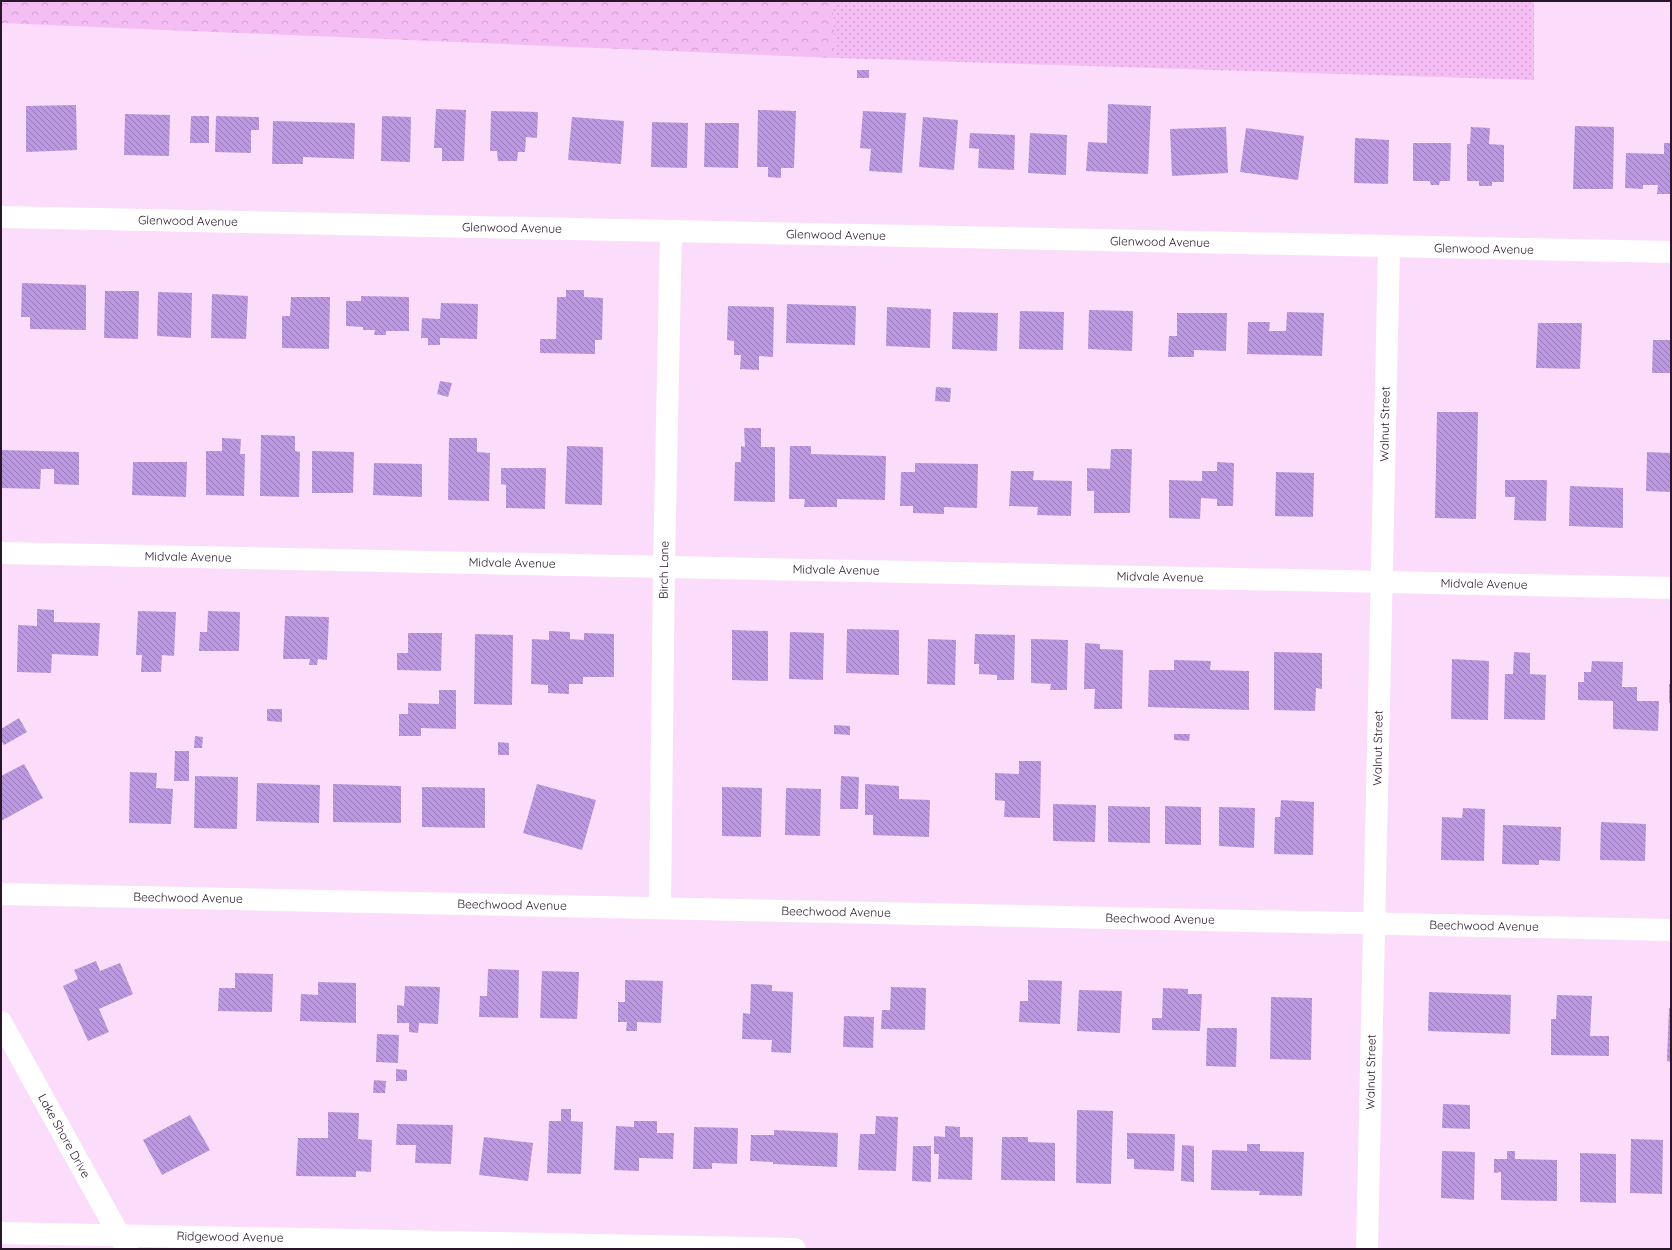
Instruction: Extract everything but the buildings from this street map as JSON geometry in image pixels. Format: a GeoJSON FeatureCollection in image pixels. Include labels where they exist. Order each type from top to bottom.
{"type":"FeatureCollection","features":[{"type":"Feature","properties":{"kind":"street","name":"Glenwood Avenue"},"geometry":{"type":"LineString","coordinates":[[1,217],[1671,252]]}},
{"type":"Feature","properties":{"kind":"street","name":"Birch Lane"},"geometry":{"type":"LineString","coordinates":[[660,908],[664,567],[671,231]]}},
{"type":"Feature","properties":{"kind":"street","name":"Walnut Street"},"geometry":{"type":"LineString","coordinates":[[1367,1249],[1389,246]]}},
{"type":"Feature","properties":{"kind":"street","name":"Midvale Avenue"},"geometry":{"type":"LineString","coordinates":[[1,553],[1671,588]]}},
{"type":"Feature","properties":{"kind":"street","name":"Beechwood Avenue"},"geometry":{"type":"LineString","coordinates":[[1,894],[1671,930]]}},
{"type":"Feature","properties":{"kind":"street","name":"Lake Shore Drive"},"geometry":{"type":"LineString","coordinates":[[1,1022],[123,1242]]}},
{"type":"Feature","properties":{"kind":"street","name":"Ridgewood Avenue"},"geometry":{"type":"LineString","coordinates":[[1,1233],[123,1242],[795,1249]]}},
{"type":"Feature","properties":{"kind":"green space"},"geometry":{"type":"Polygon","coordinates":[[[1,1],[833,1],[835,58],[1,23],[1,1]]]}},
{"type":"Feature","properties":{"kind":"green space"},"geometry":{"type":"Polygon","coordinates":[[[833,1],[1534,1],[1534,80],[835,58],[833,1]]]}}]}
